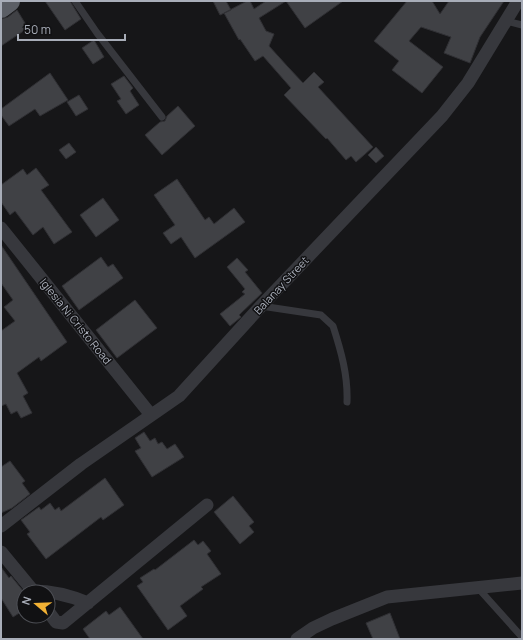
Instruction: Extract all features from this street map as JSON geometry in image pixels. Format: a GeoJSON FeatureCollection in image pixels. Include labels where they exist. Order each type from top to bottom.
{"type":"FeatureCollection","features":[{"type":"Feature","properties":{"kind":"highway"},"geometry":{"type":"LineString","coordinates":[[1,7],[8,1]]}},
{"type":"Feature","properties":{"kind":"street","name":"Balanay Street"},"geometry":{"type":"LineString","coordinates":[[1,526],[81,464],[180,396],[261,306],[442,116],[468,83],[518,1]]}},
{"type":"Feature","properties":{"kind":"street","name":"Iglesia Ni Cristo Road"},"geometry":{"type":"LineString","coordinates":[[1,228],[151,415]]}},
{"type":"Feature","properties":{"kind":"street"},"geometry":{"type":"LineString","coordinates":[[56,622],[63,623],[207,505]]}},
{"type":"Feature","properties":{"kind":"street"},"geometry":{"type":"LineString","coordinates":[[1,552],[27,584]]}},
{"type":"Feature","properties":{"kind":"street"},"geometry":{"type":"LineString","coordinates":[[297,639],[312,628],[387,597],[522,583]]}},
{"type":"Feature","properties":{"kind":"street"},"geometry":{"type":"LineString","coordinates":[[56,592],[66,594],[88,603]]}},
{"type":"Feature","properties":{"kind":"lane"},"geometry":{"type":"LineString","coordinates":[[75,1],[97,33],[162,117]]}},
{"type":"Feature","properties":{"kind":"lane"},"geometry":{"type":"LineString","coordinates":[[506,21],[522,25]]}},
{"type":"Feature","properties":{"kind":"lane"},"geometry":{"type":"LineString","coordinates":[[261,306],[321,315],[330,321],[344,360],[347,383],[347,402]]}},
{"type":"Feature","properties":{"kind":"lane"},"geometry":{"type":"LineString","coordinates":[[478,588],[522,636]]}},
{"type":"Feature","properties":{"kind":"building"},"geometry":{"type":"Polygon","coordinates":[[[45,1],[70,1],[81,19],[65,30],[45,1]]]}},
{"type":"Feature","properties":{"kind":"building"},"geometry":{"type":"Polygon","coordinates":[[[213,1],[226,1],[231,10],[220,15],[213,1]]]}},
{"type":"Feature","properties":{"kind":"building"},"geometry":{"type":"Polygon","coordinates":[[[247,1],[250,1],[254,9],[266,1],[286,1],[259,18],[266,31],[274,34],[269,46],[303,83],[314,72],[324,82],[318,87],[373,147],[356,162],[351,156],[346,160],[327,138],[326,139],[284,95],[291,88],[263,56],[255,61],[240,39],[239,40],[224,13],[247,1]]]}},
{"type":"Feature","properties":{"kind":"building"},"geometry":{"type":"Polygon","coordinates":[[[286,1],[343,1],[305,28],[286,1]]]}},
{"type":"Feature","properties":{"kind":"building"},"geometry":{"type":"Polygon","coordinates":[[[407,1],[432,1],[440,14],[449,1],[504,1],[480,37],[470,63],[444,53],[451,37],[421,27],[409,41],[443,67],[422,93],[392,70],[399,61],[374,41],[407,1]]]}},
{"type":"Feature","properties":{"kind":"building"},"geometry":{"type":"Polygon","coordinates":[[[17,10],[28,28],[1,46],[1,19],[8,17],[17,10]]]}},
{"type":"Feature","properties":{"kind":"building"},"geometry":{"type":"Polygon","coordinates":[[[94,40],[104,57],[93,64],[82,48],[94,40]]]}},
{"type":"Feature","properties":{"kind":"building"},"geometry":{"type":"Polygon","coordinates":[[[50,73],[68,100],[40,116],[35,109],[9,126],[1,115],[1,109],[50,73]]]}},
{"type":"Feature","properties":{"kind":"building"},"geometry":{"type":"Polygon","coordinates":[[[124,76],[133,88],[130,91],[139,105],[126,114],[117,101],[121,99],[111,84],[124,76]]]}},
{"type":"Feature","properties":{"kind":"building"},"geometry":{"type":"Polygon","coordinates":[[[79,95],[88,109],[76,116],[67,102],[79,95]]]}},
{"type":"Feature","properties":{"kind":"building"},"geometry":{"type":"Polygon","coordinates":[[[178,106],[195,126],[162,155],[145,135],[160,122],[165,121],[167,116],[178,106]]]}},
{"type":"Feature","properties":{"kind":"building"},"geometry":{"type":"Polygon","coordinates":[[[69,143],[76,152],[66,159],[59,150],[69,143]]]}},
{"type":"Feature","properties":{"kind":"building"},"geometry":{"type":"Polygon","coordinates":[[[376,147],[384,156],[376,163],[368,155],[376,147]]]}},
{"type":"Feature","properties":{"kind":"building"},"geometry":{"type":"Polygon","coordinates":[[[36,168],[49,185],[41,190],[72,232],[54,244],[43,227],[33,235],[15,211],[10,215],[1,202],[1,185],[23,169],[27,175],[36,168]]]}},
{"type":"Feature","properties":{"kind":"building"},"geometry":{"type":"Polygon","coordinates":[[[177,179],[205,220],[209,217],[214,224],[234,208],[245,222],[195,258],[181,237],[171,244],[163,233],[175,225],[154,195],[177,179]]]}},
{"type":"Feature","properties":{"kind":"building"},"geometry":{"type":"Polygon","coordinates":[[[103,198],[119,220],[96,237],[80,215],[103,198]]]}},
{"type":"Feature","properties":{"kind":"building"},"geometry":{"type":"Polygon","coordinates":[[[1,245],[67,342],[41,361],[39,357],[17,373],[28,393],[23,396],[32,413],[21,418],[17,411],[11,414],[6,404],[1,406],[1,331],[15,321],[4,307],[13,300],[1,283],[1,245]]]}},
{"type":"Feature","properties":{"kind":"building"},"geometry":{"type":"Polygon","coordinates":[[[101,257],[108,267],[113,264],[123,278],[79,310],[62,286],[101,257]]]}},
{"type":"Feature","properties":{"kind":"building"},"geometry":{"type":"Polygon","coordinates":[[[237,258],[248,270],[245,272],[262,293],[239,315],[241,317],[230,326],[220,314],[245,294],[242,292],[245,289],[227,267],[237,258]]]}},
{"type":"Feature","properties":{"kind":"building"},"geometry":{"type":"Polygon","coordinates":[[[135,300],[157,328],[117,358],[96,330],[135,300]]]}},
{"type":"Feature","properties":{"kind":"building"},"geometry":{"type":"Polygon","coordinates":[[[144,432],[150,441],[155,438],[158,444],[162,442],[167,449],[175,444],[184,457],[152,477],[135,451],[141,448],[135,438],[144,432]]]}},
{"type":"Feature","properties":{"kind":"building"},"geometry":{"type":"Polygon","coordinates":[[[10,461],[25,481],[22,483],[30,494],[12,508],[1,513],[1,467],[10,461]]]}},
{"type":"Feature","properties":{"kind":"building"},"geometry":{"type":"Polygon","coordinates":[[[105,478],[124,505],[103,520],[101,517],[46,559],[27,534],[30,532],[21,520],[39,507],[41,510],[50,503],[55,510],[59,507],[61,511],[105,478]]]}},
{"type":"Feature","properties":{"kind":"building"},"geometry":{"type":"Polygon","coordinates":[[[233,496],[254,522],[249,526],[254,532],[240,544],[214,512],[233,496]]]}},
{"type":"Feature","properties":{"kind":"building"},"geometry":{"type":"Polygon","coordinates":[[[194,540],[198,545],[203,541],[211,551],[207,554],[221,574],[201,587],[203,589],[180,606],[187,616],[168,630],[137,586],[143,582],[140,578],[154,569],[155,570],[194,540]]]}},
{"type":"Feature","properties":{"kind":"building"},"geometry":{"type":"Polygon","coordinates":[[[1,567],[9,578],[11,576],[18,584],[16,584],[16,615],[13,617],[1,598],[1,567]]]}},
{"type":"Feature","properties":{"kind":"building"},"geometry":{"type":"Polygon","coordinates":[[[120,607],[143,639],[90,639],[83,629],[106,611],[109,615],[120,607]]]}},
{"type":"Feature","properties":{"kind":"building"},"geometry":{"type":"Polygon","coordinates":[[[390,613],[400,639],[373,639],[366,623],[390,613]]]}}]}
